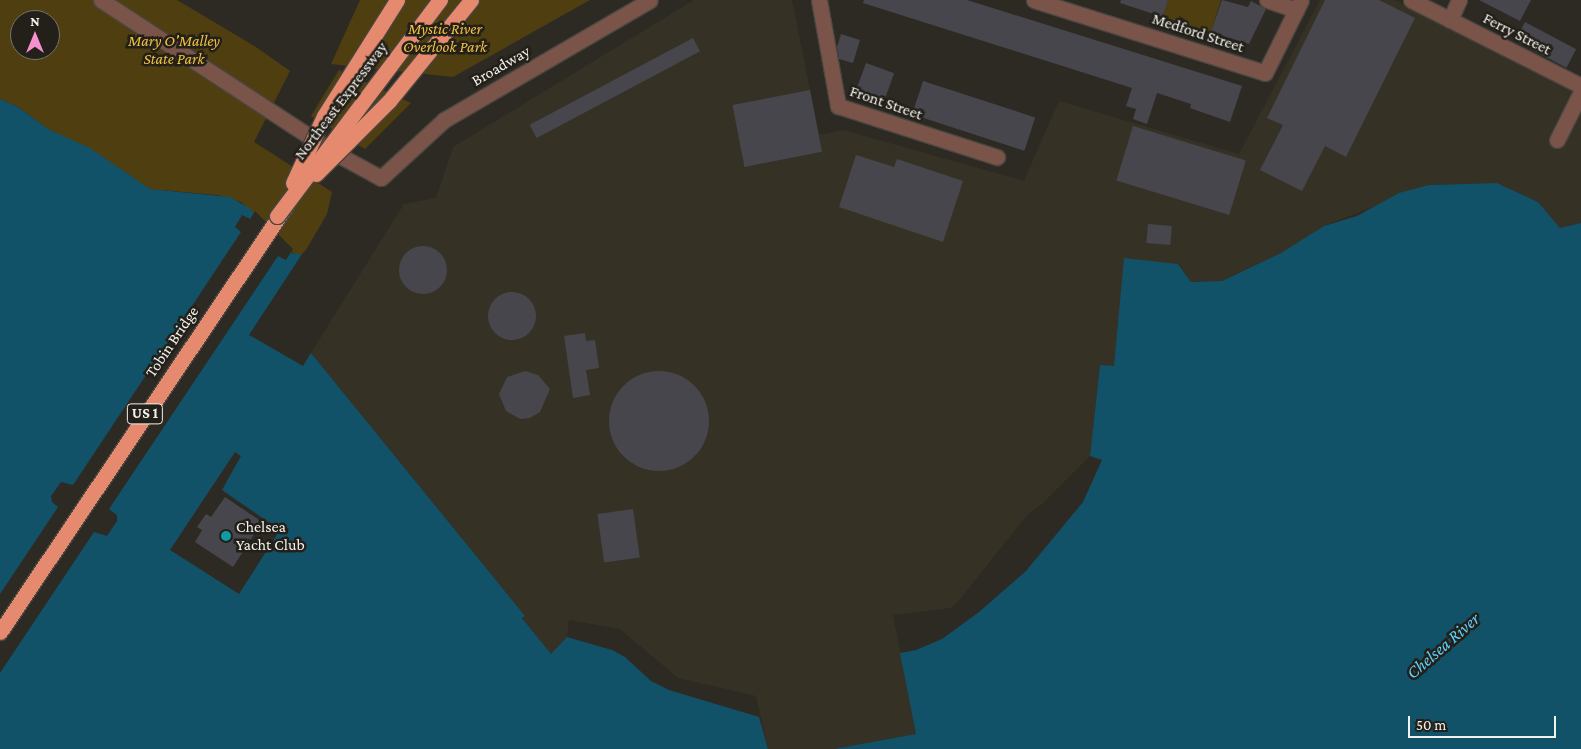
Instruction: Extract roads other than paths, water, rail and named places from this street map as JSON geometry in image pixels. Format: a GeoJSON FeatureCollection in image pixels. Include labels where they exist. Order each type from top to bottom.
{"type":"FeatureCollection","features":[{"type":"Feature","properties":{"kind":"highway"},"geometry":{"type":"LineString","coordinates":[[277,216],[324,116],[397,0]]}},
{"type":"Feature","properties":{"kind":"highway","name":"Northeast Expressway"},"geometry":{"type":"LineString","coordinates":[[277,216],[440,0]]}},
{"type":"Feature","properties":{"kind":"highway","name":"Northeast Expressway"},"geometry":{"type":"LineString","coordinates":[[292,197],[345,122],[440,0]]}},
{"type":"Feature","properties":{"kind":"highway"},"geometry":{"type":"LineString","coordinates":[[292,197],[376,116],[470,0]]}},
{"type":"Feature","properties":{"kind":"highway","name":"Tobin Bridge"},"geometry":{"type":"LineString","coordinates":[[0,632],[292,197]]}},
{"type":"Feature","properties":{"kind":"highway","name":"Tobin Bridge"},"geometry":{"type":"LineString","coordinates":[[0,632],[277,216]]}},
{"type":"Feature","properties":{"kind":"street","name":"Broadway"},"geometry":{"type":"LineString","coordinates":[[101,0],[335,153],[381,178],[444,120],[650,0]]}},
{"type":"Feature","properties":{"kind":"street","name":"Front Street"},"geometry":{"type":"LineString","coordinates":[[819,0],[838,106],[996,157]]}},
{"type":"Feature","properties":{"kind":"street","name":"Medford Street"},"geometry":{"type":"LineString","coordinates":[[1034,0],[1265,73],[1298,5]]}},
{"type":"Feature","properties":{"kind":"street"},"geometry":{"type":"LineString","coordinates":[[1267,0],[1298,5]]}},
{"type":"Feature","properties":{"kind":"street","name":"Ferry Street"},"geometry":{"type":"LineString","coordinates":[[1411,0],[1581,86]]}},
{"type":"Feature","properties":{"kind":"street"},"geometry":{"type":"LineString","coordinates":[[1450,20],[1459,0]]}},
{"type":"Feature","properties":{"kind":"street"},"geometry":{"type":"LineString","coordinates":[[1557,140],[1581,92]]}},
{"type":"Feature","properties":{"kind":"water"},"geometry":{"type":"Polygon","coordinates":[[[0,99],[18,107],[48,129],[90,148],[150,189],[230,197],[249,208],[293,254],[302,254],[249,335],[303,366],[311,353],[525,616],[522,618],[551,654],[567,637],[612,650],[625,657],[651,681],[669,690],[759,717],[768,749],[0,749],[0,99]]]}},
{"type":"Feature","properties":{"kind":"water","name":"Chelsea River"},"geometry":{"type":"Polygon","coordinates":[[[1497,183],[1538,202],[1560,228],[1581,223],[1581,749],[834,749],[916,734],[900,653],[916,650],[942,639],[979,612],[1026,571],[1083,502],[1102,460],[1090,456],[1100,365],[1114,366],[1124,258],[1178,264],[1191,282],[1222,281],[1281,253],[1324,226],[1357,216],[1399,193],[1429,185],[1497,183]]]}},
{"type":"Feature","properties":{"kind":"place","name":"Chelsea Yacht Club"},"geometry":{"type":"Point","coordinates":[226,536]}},
{"type":"Feature","properties":{"kind":"park label","name":"Mystic River Overlook Park"},"geometry":{"type":"Point","coordinates":[445,38]}},
{"type":"Feature","properties":{"kind":"park label","name":"Mary O'Malley State Park"},"geometry":{"type":"Point","coordinates":[174,50]}}]}
